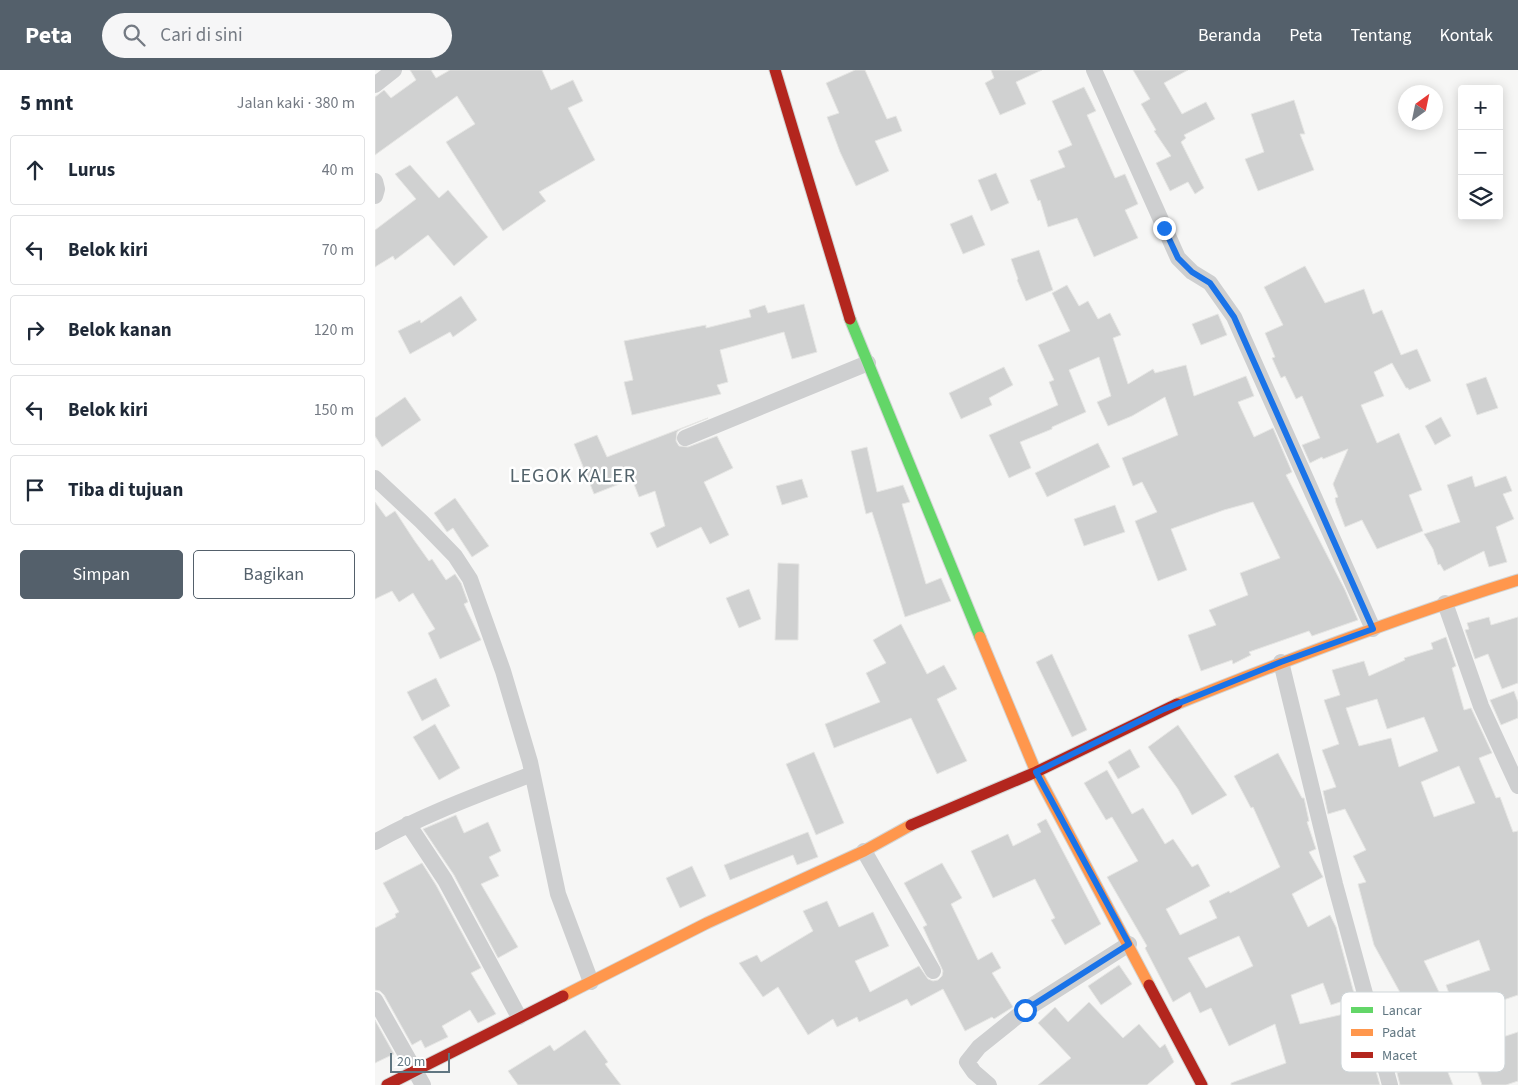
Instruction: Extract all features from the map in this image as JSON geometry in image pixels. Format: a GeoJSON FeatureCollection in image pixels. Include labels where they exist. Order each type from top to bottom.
{"type":"FeatureCollection","features":[{"type":"Feature","properties":{"kind":"street"},"geometry":{"type":"LineString","coordinates":[[375,85],[394,70]]}},
{"type":"Feature","properties":{"kind":"street"},"geometry":{"type":"LineString","coordinates":[[775,70],[845,308],[1036,772],[1129,944],[1202,1085]]}},
{"type":"Feature","properties":{"kind":"street"},"geometry":{"type":"LineString","coordinates":[[1093,70],[1178,258],[1192,272],[1210,283],[1234,317],[1373,629]]}},
{"type":"Feature","properties":{"kind":"street"},"geometry":{"type":"LineString","coordinates":[[375,181],[377,189],[375,196]]}},
{"type":"Feature","properties":{"kind":"street"},"geometry":{"type":"LineString","coordinates":[[685,438],[868,363]]}},
{"type":"Feature","properties":{"kind":"street"},"geometry":{"type":"LineString","coordinates":[[375,478],[421,520],[455,556],[470,579],[503,671],[531,762],[557,894],[591,982]]}},
{"type":"Feature","properties":{"kind":"street"},"geometry":{"type":"LineString","coordinates":[[387,1085],[707,923],[864,851],[909,826],[1036,772],[1162,710],[1281,662],[1445,603],[1518,580]]}},
{"type":"Feature","properties":{"kind":"street"},"geometry":{"type":"LineString","coordinates":[[1445,603],[1481,706],[1518,786]]}},
{"type":"Feature","properties":{"kind":"street"},"geometry":{"type":"LineString","coordinates":[[1281,662],[1335,884],[1365,992]]}},
{"type":"Feature","properties":{"kind":"street"},"geometry":{"type":"LineString","coordinates":[[375,842],[408,824],[532,774]]}},
{"type":"Feature","properties":{"kind":"street"},"geometry":{"type":"LineString","coordinates":[[408,824],[445,880],[519,1017]]}},
{"type":"Feature","properties":{"kind":"street"},"geometry":{"type":"LineString","coordinates":[[864,851],[933,971]]}},
{"type":"Feature","properties":{"kind":"street"},"geometry":{"type":"LineString","coordinates":[[989,1085],[974,1072],[967,1062],[979,1047],[1025,1010],[1129,944]]}},
{"type":"Feature","properties":{"kind":"street"},"geometry":{"type":"LineString","coordinates":[[375,1000],[423,1085]]}},
{"type":"Feature","properties":{"kind":"street"},"geometry":{"type":"LineString","coordinates":[[1386,1072],[1390,1085]]}},
{"type":"Feature","properties":{"kind":"building"},"geometry":{"type":"Polygon","coordinates":[[[410,70],[431,70],[436,78],[450,70],[542,70],[551,90],[573,80],[583,101],[568,108],[595,160],[539,192],[546,201],[503,231],[446,142],[475,124],[457,96],[375,155],[375,97],[384,90],[391,98],[416,80],[410,70]]]}},
{"type":"Feature","properties":{"kind":"building"},"geometry":{"type":"Polygon","coordinates":[[[855,70],[865,70],[887,119],[896,116],[902,131],[875,141],[889,171],[856,186],[840,152],[827,117],[839,113],[826,83],[855,70]]]}},
{"type":"Feature","properties":{"kind":"building"},"geometry":{"type":"Polygon","coordinates":[[[991,70],[1042,70],[1016,82],[1026,104],[1000,115],[985,83],[994,78],[991,70]]]}},
{"type":"Feature","properties":{"kind":"building"},"geometry":{"type":"Polygon","coordinates":[[[1133,70],[1188,70],[1164,83],[1182,114],[1206,102],[1215,119],[1184,135],[1186,138],[1181,142],[1204,188],[1195,194],[1188,182],[1170,191],[1156,163],[1171,156],[1154,131],[1156,130],[1141,104],[1150,99],[1133,70]]]}},
{"type":"Feature","properties":{"kind":"building"},"geometry":{"type":"Polygon","coordinates":[[[1084,87],[1096,111],[1087,115],[1115,178],[1125,174],[1138,204],[1125,210],[1138,238],[1094,257],[1077,218],[1048,227],[1040,200],[1038,201],[1030,180],[1065,167],[1058,151],[1072,145],[1052,101],[1084,87]]]}},
{"type":"Feature","properties":{"kind":"building"},"geometry":{"type":"Polygon","coordinates":[[[1294,100],[1305,134],[1300,134],[1314,170],[1258,191],[1245,159],[1264,152],[1251,114],[1294,100]]]}},
{"type":"Feature","properties":{"kind":"building"},"geometry":{"type":"Polygon","coordinates":[[[410,165],[439,198],[448,190],[488,237],[454,266],[428,235],[395,260],[393,256],[375,267],[375,230],[416,199],[395,174],[410,165]]]}},
{"type":"Feature","properties":{"kind":"building"},"geometry":{"type":"Polygon","coordinates":[[[996,173],[1009,203],[991,211],[978,180],[996,173]]]}},
{"type":"Feature","properties":{"kind":"building"},"geometry":{"type":"Polygon","coordinates":[[[972,215],[985,245],[963,254],[950,224],[972,215]]]}},
{"type":"Feature","properties":{"kind":"building"},"geometry":{"type":"Polygon","coordinates":[[[1039,250],[1053,290],[1026,301],[1011,259],[1039,250]]]}},
{"type":"Feature","properties":{"kind":"building"},"geometry":{"type":"Polygon","coordinates":[[[1305,266],[1325,303],[1364,289],[1373,314],[1382,310],[1401,355],[1417,349],[1431,381],[1409,390],[1392,363],[1374,372],[1384,396],[1361,405],[1377,443],[1399,433],[1422,490],[1409,495],[1423,531],[1377,549],[1362,520],[1345,527],[1336,503],[1335,498],[1338,497],[1333,484],[1348,449],[1310,463],[1302,445],[1320,438],[1302,396],[1296,399],[1285,376],[1281,378],[1272,358],[1275,357],[1265,333],[1283,325],[1264,287],[1305,266]]]}},
{"type":"Feature","properties":{"kind":"building"},"geometry":{"type":"Polygon","coordinates":[[[1067,285],[1079,306],[1088,301],[1098,319],[1110,313],[1121,335],[1113,338],[1128,384],[1153,369],[1155,373],[1186,365],[1194,396],[1246,376],[1254,396],[1238,402],[1254,437],[1273,428],[1292,472],[1286,475],[1345,590],[1358,620],[1312,636],[1309,631],[1249,652],[1251,655],[1233,664],[1232,660],[1201,671],[1188,635],[1216,625],[1209,610],[1248,595],[1240,573],[1280,558],[1253,502],[1171,529],[1187,570],[1158,581],[1135,521],[1157,512],[1142,482],[1133,486],[1122,458],[1178,435],[1165,397],[1132,416],[1108,426],[1097,402],[1111,396],[1099,357],[1069,370],[1086,412],[1020,442],[1031,468],[1009,478],[989,435],[1058,405],[1049,382],[1054,380],[1038,345],[1070,331],[1052,293],[1067,285]]]}},
{"type":"Feature","properties":{"kind":"building"},"geometry":{"type":"Polygon","coordinates":[[[461,296],[477,320],[453,337],[450,332],[410,354],[398,331],[420,320],[421,323],[461,296]]]}},
{"type":"Feature","properties":{"kind":"building"},"geometry":{"type":"Polygon","coordinates":[[[804,304],[817,352],[792,359],[784,332],[720,350],[728,382],[717,385],[721,394],[632,415],[624,382],[633,380],[624,341],[706,325],[706,328],[751,317],[749,310],[765,305],[768,313],[804,304]]]}},
{"type":"Feature","properties":{"kind":"building"},"geometry":{"type":"Polygon","coordinates":[[[1218,314],[1227,335],[1201,345],[1192,324],[1218,314]]]}},
{"type":"Feature","properties":{"kind":"building"},"geometry":{"type":"Polygon","coordinates":[[[1004,367],[1013,385],[989,398],[992,405],[961,419],[949,393],[1004,367]]]}},
{"type":"Feature","properties":{"kind":"building"},"geometry":{"type":"Polygon","coordinates":[[[1486,377],[1498,408],[1477,415],[1466,384],[1486,377]]]}},
{"type":"Feature","properties":{"kind":"building"},"geometry":{"type":"Polygon","coordinates":[[[405,397],[421,420],[382,447],[375,436],[375,418],[405,397]]]}},
{"type":"Feature","properties":{"kind":"building"},"geometry":{"type":"Polygon","coordinates":[[[1441,417],[1451,436],[1435,445],[1425,426],[1441,417]]]}},
{"type":"Feature","properties":{"kind":"building"},"geometry":{"type":"Polygon","coordinates":[[[708,418],[681,429],[677,432],[676,441],[679,446],[688,447],[717,436],[733,468],[704,482],[729,535],[710,544],[701,527],[657,548],[650,533],[665,526],[655,491],[639,497],[632,479],[594,494],[574,444],[597,435],[607,457],[708,418]]]}},
{"type":"Feature","properties":{"kind":"building"},"geometry":{"type":"Polygon","coordinates":[[[1098,443],[1110,467],[1047,497],[1035,473],[1098,443]]]}},
{"type":"Feature","properties":{"kind":"building"},"geometry":{"type":"Polygon","coordinates":[[[867,447],[877,492],[903,485],[910,502],[902,504],[926,584],[941,578],[951,601],[905,617],[872,512],[866,514],[851,451],[867,447]]]}},
{"type":"Feature","properties":{"kind":"building"},"geometry":{"type":"Polygon","coordinates":[[[1472,476],[1475,487],[1506,476],[1512,491],[1503,494],[1514,519],[1496,527],[1507,562],[1489,567],[1484,551],[1444,571],[1440,564],[1438,565],[1433,549],[1424,534],[1460,522],[1447,485],[1472,476]]]}},
{"type":"Feature","properties":{"kind":"building"},"geometry":{"type":"Polygon","coordinates":[[[802,479],[808,497],[782,505],[776,486],[802,479]]]}},
{"type":"Feature","properties":{"kind":"building"},"geometry":{"type":"Polygon","coordinates":[[[455,498],[489,546],[472,557],[453,528],[447,532],[434,513],[455,498]]]}},
{"type":"Feature","properties":{"kind":"building"},"geometry":{"type":"Polygon","coordinates":[[[375,502],[386,517],[395,511],[429,561],[432,559],[446,580],[455,574],[461,583],[468,602],[464,604],[481,640],[440,659],[428,633],[435,629],[413,593],[399,602],[392,591],[375,599],[375,502]]]}},
{"type":"Feature","properties":{"kind":"building"},"geometry":{"type":"Polygon","coordinates":[[[1115,505],[1125,532],[1084,546],[1074,519],[1115,505]]]}},
{"type":"Feature","properties":{"kind":"building"},"geometry":{"type":"Polygon","coordinates":[[[778,563],[799,564],[798,640],[775,640],[778,563]]]}},
{"type":"Feature","properties":{"kind":"building"},"geometry":{"type":"Polygon","coordinates":[[[749,589],[761,619],[739,628],[726,598],[749,589]]]}},
{"type":"Feature","properties":{"kind":"building"},"geometry":{"type":"Polygon","coordinates":[[[1489,617],[1491,625],[1518,617],[1518,683],[1502,689],[1488,654],[1475,659],[1465,630],[1469,629],[1467,623],[1489,617]]]}},
{"type":"Feature","properties":{"kind":"building"},"geometry":{"type":"Polygon","coordinates":[[[901,624],[927,674],[944,665],[957,689],[937,699],[967,761],[937,774],[911,718],[834,748],[825,724],[880,702],[866,673],[886,663],[873,640],[901,624]]]}},
{"type":"Feature","properties":{"kind":"building"},"geometry":{"type":"Polygon","coordinates":[[[1446,637],[1456,666],[1452,668],[1464,710],[1471,708],[1492,753],[1479,758],[1496,798],[1500,797],[1513,832],[1518,831],[1518,995],[1505,999],[1505,992],[1448,992],[1446,985],[1490,970],[1479,940],[1424,961],[1439,992],[1400,992],[1374,945],[1358,884],[1366,882],[1353,856],[1366,850],[1345,809],[1328,814],[1323,791],[1336,787],[1322,750],[1339,744],[1324,700],[1340,695],[1332,670],[1364,661],[1369,676],[1405,660],[1404,658],[1433,649],[1431,643],[1446,637]],[[1377,699],[1346,708],[1359,746],[1391,738],[1399,767],[1438,751],[1424,717],[1387,729],[1377,699]],[[1459,766],[1421,782],[1434,817],[1475,803],[1459,766]]]}},
{"type":"Feature","properties":{"kind":"building"},"geometry":{"type":"Polygon","coordinates":[[[1052,654],[1087,730],[1072,737],[1036,662],[1052,654]]]}},
{"type":"Feature","properties":{"kind":"building"},"geometry":{"type":"Polygon","coordinates":[[[436,678],[450,706],[422,721],[407,692],[436,678]]]}},
{"type":"Feature","properties":{"kind":"building"},"geometry":{"type":"Polygon","coordinates":[[[1514,691],[1518,702],[1518,718],[1501,725],[1490,700],[1514,691]]]}},
{"type":"Feature","properties":{"kind":"building"},"geometry":{"type":"Polygon","coordinates":[[[435,724],[460,768],[439,780],[413,737],[435,724]]]}},
{"type":"Feature","properties":{"kind":"building"},"geometry":{"type":"Polygon","coordinates":[[[1178,725],[1227,795],[1192,815],[1178,789],[1148,747],[1178,725]]]}},
{"type":"Feature","properties":{"kind":"building"},"geometry":{"type":"Polygon","coordinates":[[[1130,749],[1140,767],[1118,779],[1108,762],[1130,749]]]}},
{"type":"Feature","properties":{"kind":"building"},"geometry":{"type":"Polygon","coordinates":[[[814,752],[844,823],[816,835],[786,764],[814,752]]]}},
{"type":"Feature","properties":{"kind":"building"},"geometry":{"type":"Polygon","coordinates":[[[1278,753],[1302,798],[1304,798],[1309,821],[1307,822],[1316,849],[1309,852],[1323,877],[1292,894],[1308,927],[1330,915],[1336,927],[1354,992],[1341,992],[1341,1002],[1331,1005],[1323,983],[1291,995],[1300,1024],[1341,1015],[1341,1072],[1376,1072],[1380,1085],[1231,1085],[1231,1083],[1286,1063],[1275,1024],[1229,1046],[1211,1008],[1200,1013],[1190,992],[1173,1002],[1145,948],[1147,946],[1107,877],[1138,861],[1112,817],[1106,820],[1084,783],[1107,770],[1132,814],[1143,808],[1165,844],[1173,839],[1192,867],[1198,864],[1210,886],[1166,909],[1180,935],[1217,918],[1209,901],[1229,891],[1230,893],[1280,867],[1253,807],[1251,808],[1234,776],[1278,753]],[[1239,936],[1188,958],[1206,988],[1253,966],[1239,936]]]}},
{"type":"Feature","properties":{"kind":"building"},"geometry":{"type":"Polygon","coordinates":[[[456,815],[464,833],[488,822],[501,851],[489,857],[499,876],[481,884],[518,947],[498,958],[454,875],[423,829],[456,815]]]}},
{"type":"Feature","properties":{"kind":"building"},"geometry":{"type":"Polygon","coordinates":[[[1046,819],[1101,924],[1065,945],[1051,920],[1055,918],[1035,879],[993,898],[971,851],[1008,834],[1013,846],[1041,832],[1037,824],[1046,819]]]}},
{"type":"Feature","properties":{"kind":"building"},"geometry":{"type":"Polygon","coordinates":[[[808,832],[818,857],[797,865],[793,855],[730,880],[724,865],[808,832]]]}},
{"type":"Feature","properties":{"kind":"building"},"geometry":{"type":"Polygon","coordinates":[[[422,863],[481,968],[471,973],[496,1014],[478,1023],[470,1010],[442,1026],[448,1037],[425,1048],[421,1040],[412,1045],[384,995],[380,991],[375,990],[375,928],[396,917],[395,914],[399,912],[383,883],[422,863]]]}},
{"type":"Feature","properties":{"kind":"building"},"geometry":{"type":"Polygon","coordinates":[[[942,863],[962,898],[951,904],[978,960],[992,952],[1001,968],[992,973],[1013,1007],[994,1019],[992,1017],[965,1031],[943,989],[911,1006],[907,999],[859,1022],[857,1017],[837,1027],[833,1019],[808,1035],[778,987],[763,997],[739,963],[757,955],[761,962],[813,931],[803,911],[827,901],[839,927],[873,912],[889,946],[855,961],[870,992],[919,966],[928,979],[938,980],[942,976],[943,971],[923,927],[927,925],[904,883],[942,863]]]}},
{"type":"Feature","properties":{"kind":"building"},"geometry":{"type":"Polygon","coordinates":[[[692,866],[706,896],[680,908],[666,878],[692,866]]]}},
{"type":"Feature","properties":{"kind":"building"},"geometry":{"type":"Polygon","coordinates":[[[1119,965],[1132,984],[1101,1005],[1088,986],[1119,965]]]}},
{"type":"Feature","properties":{"kind":"building"},"geometry":{"type":"Polygon","coordinates":[[[1089,1002],[1123,1038],[1139,1024],[1160,1048],[1165,1044],[1174,1062],[1147,1085],[1038,1085],[1071,1058],[1038,1023],[1055,1007],[1068,1022],[1089,1002]]]}},
{"type":"Feature","properties":{"kind":"building"},"geometry":{"type":"Polygon","coordinates":[[[375,1020],[394,1054],[375,1063],[375,1020]]]}},
{"type":"Feature","properties":{"kind":"building"},"geometry":{"type":"Polygon","coordinates":[[[585,1030],[608,1062],[605,1064],[621,1085],[518,1085],[508,1071],[550,1045],[554,1051],[585,1030]]]}},
{"type":"Feature","properties":{"kind":"building"},"geometry":{"type":"Polygon","coordinates":[[[1518,1032],[1518,1081],[1506,1085],[1482,1085],[1477,1072],[1505,1072],[1505,1036],[1518,1032]]]}},
{"type":"Feature","properties":{"kind":"building"},"geometry":{"type":"Polygon","coordinates":[[[1448,1072],[1453,1085],[1400,1085],[1397,1073],[1448,1072]]]}},
{"type":"Feature","properties":{"kind":"traffic: fast"},"geometry":{"type":"LineString","coordinates":[[850,319],[980,637]]}},
{"type":"Feature","properties":{"kind":"traffic: slow"},"geometry":{"type":"LineString","coordinates":[[1177,704],[1346,639],[1518,580]]}},
{"type":"Feature","properties":{"kind":"traffic: slow"},"geometry":{"type":"LineString","coordinates":[[980,637],[1036,772],[1149,985]]}},
{"type":"Feature","properties":{"kind":"traffic: slow"},"geometry":{"type":"LineString","coordinates":[[563,996],[707,923],[864,851],[911,825]]}},
{"type":"Feature","properties":{"kind":"traffic: jam"},"geometry":{"type":"LineString","coordinates":[[775,70],[850,319]]}},
{"type":"Feature","properties":{"kind":"traffic: jam"},"geometry":{"type":"LineString","coordinates":[[911,825],[1036,772],[1177,704]]}},
{"type":"Feature","properties":{"kind":"traffic: jam"},"geometry":{"type":"LineString","coordinates":[[1149,985],[1202,1085]]}},
{"type":"Feature","properties":{"kind":"traffic: jam"},"geometry":{"type":"LineString","coordinates":[[387,1085],[563,996]]}},
{"type":"Feature","properties":{"kind":"district","name":"LEGOK KALER"},"geometry":{"type":"Point","coordinates":[573,475]}},
{"type":"Feature","properties":{"kind":"route"},"geometry":{"type":"LineString","coordinates":[[1025,1010],[1129,944],[1036,772],[1162,710],[1281,662],[1373,629],[1234,317],[1210,283],[1192,272],[1178,258],[1164,228]]}}]}
